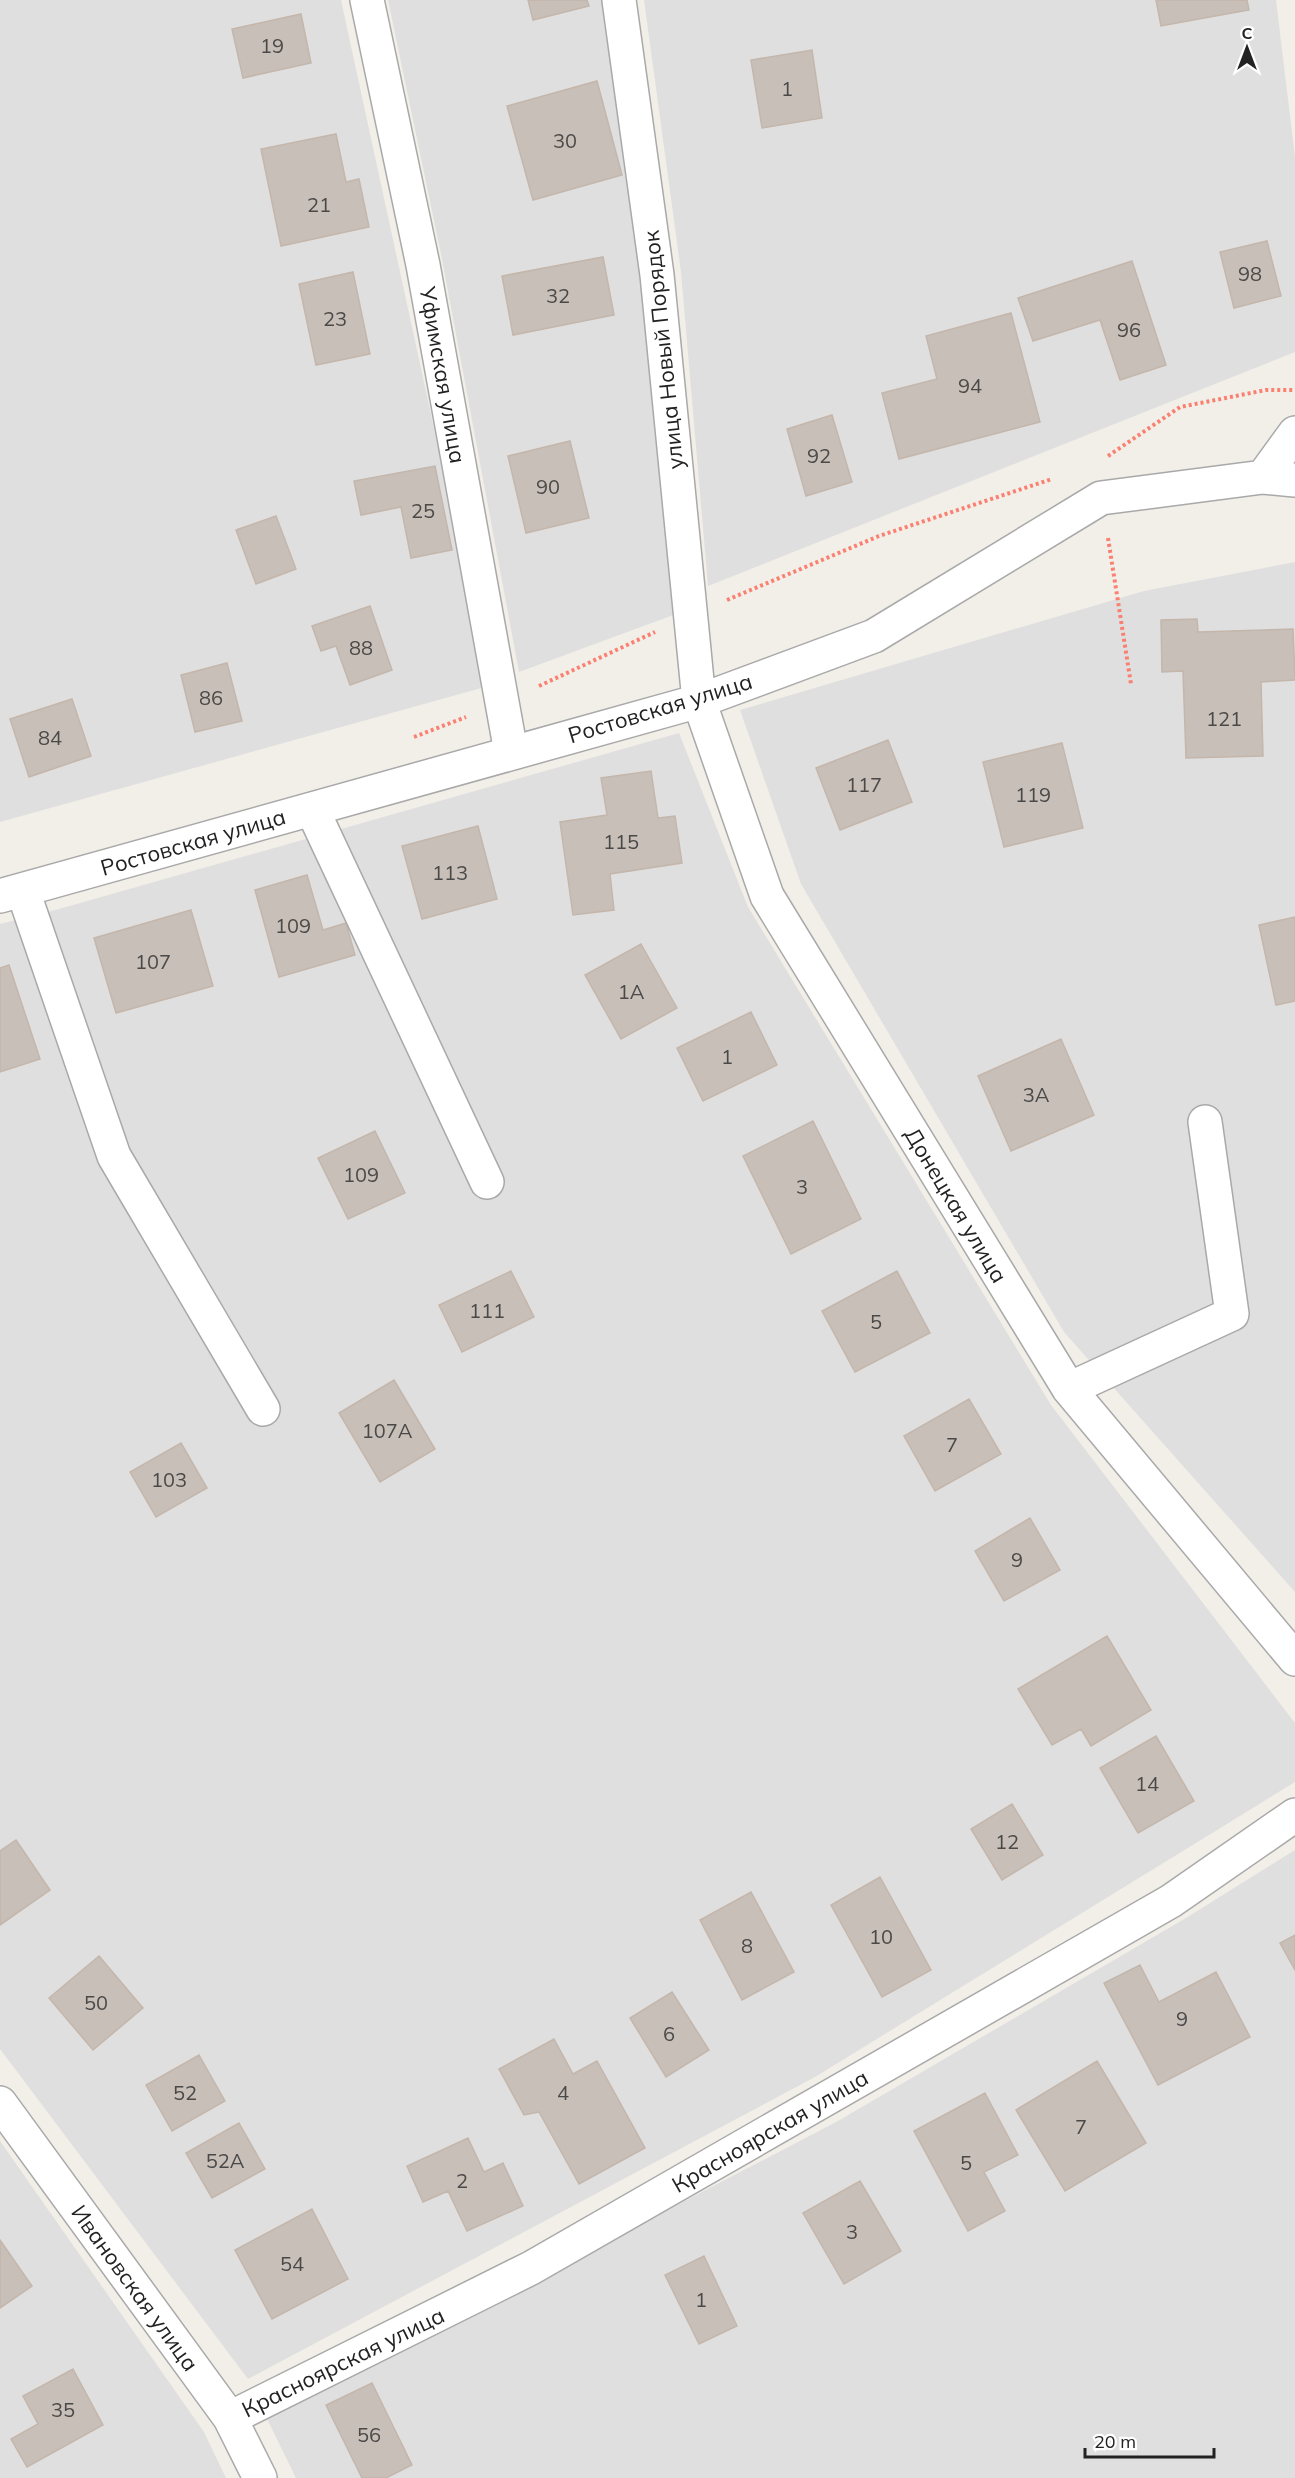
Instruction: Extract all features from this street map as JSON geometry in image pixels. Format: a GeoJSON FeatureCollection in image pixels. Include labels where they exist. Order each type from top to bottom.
{"type":"FeatureCollection","features":[{"type":"Feature","properties":{"kind":"street","name":"Уфимская улица"},"geometry":{"type":"LineString","coordinates":[[367,0],[423,265],[511,752]]}},
{"type":"Feature","properties":{"kind":"street","name":"улица Новый Порядок"},"geometry":{"type":"LineString","coordinates":[[619,0],[657,275],[699,701]]}},
{"type":"Feature","properties":{"kind":"street"},"geometry":{"type":"LineString","coordinates":[[1279,479],[1295,433]]}},
{"type":"Feature","properties":{"kind":"street","name":"Ростовская улица"},"geometry":{"type":"LineString","coordinates":[[11,894],[699,701],[873,636],[1101,498],[1279,479]]}},
{"type":"Feature","properties":{"kind":"street","name":"Донецкая улица"},"geometry":{"type":"LineString","coordinates":[[699,701],[767,896],[1069,1389],[1295,1659]]}},
{"type":"Feature","properties":{"kind":"street"},"geometry":{"type":"LineString","coordinates":[[312,809],[487,1182]]}},
{"type":"Feature","properties":{"kind":"street"},"geometry":{"type":"LineString","coordinates":[[11,894],[114,1156],[262,1409]]}},
{"type":"Feature","properties":{"kind":"street"},"geometry":{"type":"LineString","coordinates":[[1069,1389],[1232,1314],[1204,1122]]}},
{"type":"Feature","properties":{"kind":"street","name":"Красноярская улица"},"geometry":{"type":"LineString","coordinates":[[230,2418],[531,2268],[1171,1901],[1295,1815]]}},
{"type":"Feature","properties":{"kind":"street","name":"Ивановская улица"},"geometry":{"type":"LineString","coordinates":[[0,2103],[230,2418],[260,2478]]}},
{"type":"Feature","properties":{"kind":"path"},"geometry":{"type":"LineString","coordinates":[[1101,498],[1131,684]]}},
{"type":"Feature","properties":{"kind":"shaded area"},"geometry":{"type":"Polygon","coordinates":[[[0,0],[341,0],[460,548],[485,687],[0,822],[0,0]]]}},
{"type":"Feature","properties":{"kind":"shaded area"},"geometry":{"type":"Polygon","coordinates":[[[388,0],[604,0],[638,233],[676,614],[519,672],[441,254],[388,0]]]}},
{"type":"Feature","properties":{"kind":"shaded area"},"geometry":{"type":"Polygon","coordinates":[[[644,0],[1276,0],[1295,157],[1295,352],[708,586],[681,272],[644,0]]]}},
{"type":"Feature","properties":{"kind":"shaded area"},"geometry":{"type":"Polygon","coordinates":[[[1295,562],[1295,1592],[1064,1332],[801,884],[740,710],[1144,591],[1295,562]]]}},
{"type":"Feature","properties":{"kind":"shaded area"},"geometry":{"type":"Polygon","coordinates":[[[679,733],[748,907],[1051,1405],[1295,1723],[1295,1782],[815,2077],[248,2379],[0,2049],[0,924],[679,733]]]}},
{"type":"Feature","properties":{"kind":"shaded area"},"geometry":{"type":"Polygon","coordinates":[[[1295,1850],[1295,2478],[296,2478],[267,2419],[838,2121],[1186,1918],[1295,1850]]]}},
{"type":"Feature","properties":{"kind":"shaded area"},"geometry":{"type":"Polygon","coordinates":[[[0,2141],[204,2432],[226,2478],[0,2478],[0,2141]]]}},
{"type":"Feature","properties":{"kind":"building"},"geometry":{"type":"Polygon","coordinates":[[[528,0],[587,0],[589,6],[533,20],[528,0]]]}},
{"type":"Feature","properties":{"kind":"building"},"geometry":{"type":"Polygon","coordinates":[[[1156,0],[1247,0],[1249,10],[1161,26],[1156,0]]]}},
{"type":"Feature","properties":{"kind":"building"},"geometry":{"type":"Polygon","coordinates":[[[301,14],[311,63],[243,78],[232,29],[301,14]]]}},
{"type":"Feature","properties":{"kind":"building"},"geometry":{"type":"Polygon","coordinates":[[[812,50],[822,118],[762,128],[751,60],[812,50]]]}},
{"type":"Feature","properties":{"kind":"building"},"geometry":{"type":"Polygon","coordinates":[[[597,81],[622,175],[533,200],[507,106],[597,81]]]}},
{"type":"Feature","properties":{"kind":"building"},"geometry":{"type":"Polygon","coordinates":[[[336,134],[346,182],[359,179],[369,227],[281,246],[261,149],[336,134]]]}},
{"type":"Feature","properties":{"kind":"building"},"geometry":{"type":"Polygon","coordinates":[[[1267,241],[1281,296],[1234,308],[1220,252],[1267,241]]]}},
{"type":"Feature","properties":{"kind":"building"},"geometry":{"type":"Polygon","coordinates":[[[603,257],[614,315],[513,335],[502,276],[603,257]]]}},
{"type":"Feature","properties":{"kind":"building"},"geometry":{"type":"Polygon","coordinates":[[[1132,261],[1166,365],[1120,380],[1100,320],[1033,341],[1018,298],[1132,261]]]}},
{"type":"Feature","properties":{"kind":"building"},"geometry":{"type":"Polygon","coordinates":[[[353,272],[370,354],[316,365],[299,284],[353,272]]]}},
{"type":"Feature","properties":{"kind":"building"},"geometry":{"type":"Polygon","coordinates":[[[1011,313],[1040,422],[899,459],[882,393],[937,379],[926,336],[1011,313]]]}},
{"type":"Feature","properties":{"kind":"building"},"geometry":{"type":"Polygon","coordinates":[[[832,415],[852,482],[806,496],[787,429],[832,415]]]}},
{"type":"Feature","properties":{"kind":"building"},"geometry":{"type":"Polygon","coordinates":[[[570,441],[589,518],[526,533],[508,456],[570,441]]]}},
{"type":"Feature","properties":{"kind":"building"},"geometry":{"type":"Polygon","coordinates":[[[435,466],[452,550],[411,558],[401,507],[361,515],[354,481],[435,466]]]}},
{"type":"Feature","properties":{"kind":"building"},"geometry":{"type":"Polygon","coordinates":[[[276,516],[296,569],[256,584],[236,530],[276,516]]]}},
{"type":"Feature","properties":{"kind":"building"},"geometry":{"type":"Polygon","coordinates":[[[370,606],[392,670],[350,685],[336,646],[321,651],[312,626],[370,606]]]}},
{"type":"Feature","properties":{"kind":"building"},"geometry":{"type":"Polygon","coordinates":[[[1197,619],[1198,632],[1293,629],[1295,680],[1261,682],[1263,756],[1186,758],[1183,671],[1162,672],[1161,620],[1197,619]]]}},
{"type":"Feature","properties":{"kind":"building"},"geometry":{"type":"Polygon","coordinates":[[[227,663],[242,721],[195,732],[181,675],[227,663]]]}},
{"type":"Feature","properties":{"kind":"building"},"geometry":{"type":"Polygon","coordinates":[[[72,699],[91,756],[29,777],[10,719],[72,699]]]}},
{"type":"Feature","properties":{"kind":"building"},"geometry":{"type":"Polygon","coordinates":[[[888,740],[912,802],[840,830],[816,768],[888,740]]]}},
{"type":"Feature","properties":{"kind":"building"},"geometry":{"type":"Polygon","coordinates":[[[1062,743],[1083,828],[1004,847],[983,762],[1062,743]]]}},
{"type":"Feature","properties":{"kind":"building"},"geometry":{"type":"Polygon","coordinates":[[[651,771],[658,818],[675,816],[682,863],[610,874],[614,910],[573,915],[560,822],[607,815],[601,778],[651,771]]]}},
{"type":"Feature","properties":{"kind":"building"},"geometry":{"type":"Polygon","coordinates":[[[478,826],[497,899],[422,919],[402,846],[478,826]]]}},
{"type":"Feature","properties":{"kind":"building"},"geometry":{"type":"Polygon","coordinates":[[[307,875],[323,930],[346,923],[355,955],[279,977],[255,890],[307,875]]]}},
{"type":"Feature","properties":{"kind":"building"},"geometry":{"type":"Polygon","coordinates":[[[191,910],[213,986],[116,1013],[94,938],[191,910]]]}},
{"type":"Feature","properties":{"kind":"building"},"geometry":{"type":"Polygon","coordinates":[[[1295,917],[1295,1001],[1276,1005],[1259,925],[1295,917]]]}},
{"type":"Feature","properties":{"kind":"building"},"geometry":{"type":"Polygon","coordinates":[[[641,944],[677,1008],[621,1039],[585,975],[641,944]]]}},
{"type":"Feature","properties":{"kind":"building"},"geometry":{"type":"Polygon","coordinates":[[[9,965],[40,1059],[0,1072],[0,968],[9,965]]]}},
{"type":"Feature","properties":{"kind":"building"},"geometry":{"type":"Polygon","coordinates":[[[751,1012],[777,1065],[703,1101],[677,1048],[751,1012]]]}},
{"type":"Feature","properties":{"kind":"building"},"geometry":{"type":"Polygon","coordinates":[[[1061,1039],[1094,1115],[1011,1151],[978,1076],[1061,1039]]]}},
{"type":"Feature","properties":{"kind":"building"},"geometry":{"type":"Polygon","coordinates":[[[813,1121],[861,1219],[791,1254],[743,1156],[813,1121]]]}},
{"type":"Feature","properties":{"kind":"building"},"geometry":{"type":"Polygon","coordinates":[[[375,1131],[405,1193],[348,1219],[318,1158],[375,1131]]]}},
{"type":"Feature","properties":{"kind":"building"},"geometry":{"type":"Polygon","coordinates":[[[511,1271],[534,1317],[462,1352],[439,1305],[511,1271]]]}},
{"type":"Feature","properties":{"kind":"building"},"geometry":{"type":"Polygon","coordinates":[[[897,1271],[930,1333],[855,1372],[822,1311],[897,1271]]]}},
{"type":"Feature","properties":{"kind":"building"},"geometry":{"type":"Polygon","coordinates":[[[394,1380],[435,1449],[380,1482],[339,1413],[394,1380]]]}},
{"type":"Feature","properties":{"kind":"building"},"geometry":{"type":"Polygon","coordinates":[[[969,1399],[1001,1454],[935,1491],[904,1436],[969,1399]]]}},
{"type":"Feature","properties":{"kind":"building"},"geometry":{"type":"Polygon","coordinates":[[[181,1443],[207,1488],[156,1517],[130,1472],[181,1443]]]}},
{"type":"Feature","properties":{"kind":"building"},"geometry":{"type":"Polygon","coordinates":[[[1030,1518],[1060,1570],[1004,1601],[975,1551],[1030,1518]]]}},
{"type":"Feature","properties":{"kind":"building"},"geometry":{"type":"Polygon","coordinates":[[[1107,1636],[1151,1710],[1091,1746],[1081,1729],[1052,1745],[1018,1689],[1107,1636]]]}},
{"type":"Feature","properties":{"kind":"building"},"geometry":{"type":"Polygon","coordinates":[[[1156,1736],[1194,1801],[1138,1833],[1100,1768],[1156,1736]]]}},
{"type":"Feature","properties":{"kind":"building"},"geometry":{"type":"Polygon","coordinates":[[[1012,1804],[1043,1855],[1002,1880],[971,1829],[1012,1804]]]}},
{"type":"Feature","properties":{"kind":"building"},"geometry":{"type":"Polygon","coordinates":[[[16,1840],[50,1890],[0,1925],[0,1851],[16,1840]]]}},
{"type":"Feature","properties":{"kind":"building"},"geometry":{"type":"Polygon","coordinates":[[[880,1877],[931,1970],[882,1997],[831,1905],[880,1877]]]}},
{"type":"Feature","properties":{"kind":"building"},"geometry":{"type":"Polygon","coordinates":[[[751,1892],[794,1972],[742,2000],[700,1920],[751,1892]]]}},
{"type":"Feature","properties":{"kind":"building"},"geometry":{"type":"Polygon","coordinates":[[[1295,1935],[1295,1970],[1280,1943],[1295,1935]]]}},
{"type":"Feature","properties":{"kind":"building"},"geometry":{"type":"Polygon","coordinates":[[[99,1956],[143,2008],[93,2050],[49,1998],[99,1956]]]}},
{"type":"Feature","properties":{"kind":"building"},"geometry":{"type":"Polygon","coordinates":[[[1140,1965],[1159,2002],[1216,1972],[1250,2037],[1158,2085],[1104,1983],[1140,1965]]]}},
{"type":"Feature","properties":{"kind":"building"},"geometry":{"type":"Polygon","coordinates":[[[672,1992],[709,2050],[666,2077],[630,2018],[672,1992]]]}},
{"type":"Feature","properties":{"kind":"building"},"geometry":{"type":"Polygon","coordinates":[[[554,2039],[573,2074],[597,2061],[645,2148],[579,2184],[539,2112],[524,2115],[499,2069],[554,2039]]]}},
{"type":"Feature","properties":{"kind":"building"},"geometry":{"type":"Polygon","coordinates":[[[199,2055],[225,2101],[172,2131],[146,2085],[199,2055]]]}},
{"type":"Feature","properties":{"kind":"building"},"geometry":{"type":"Polygon","coordinates":[[[1097,2061],[1146,2143],[1065,2191],[1016,2110],[1097,2061]]]}},
{"type":"Feature","properties":{"kind":"building"},"geometry":{"type":"Polygon","coordinates":[[[985,2093],[1018,2155],[984,2172],[1005,2211],[968,2231],[914,2131],[985,2093]]]}},
{"type":"Feature","properties":{"kind":"building"},"geometry":{"type":"Polygon","coordinates":[[[239,2123],[265,2169],[212,2198],[186,2153],[239,2123]]]}},
{"type":"Feature","properties":{"kind":"building"},"geometry":{"type":"Polygon","coordinates":[[[468,2138],[484,2172],[503,2163],[523,2206],[467,2231],[448,2191],[423,2202],[407,2166],[468,2138]]]}},
{"type":"Feature","properties":{"kind":"building"},"geometry":{"type":"Polygon","coordinates":[[[860,2181],[901,2251],[844,2284],[803,2213],[860,2181]]]}},
{"type":"Feature","properties":{"kind":"building"},"geometry":{"type":"Polygon","coordinates":[[[312,2209],[348,2279],[272,2319],[235,2250],[312,2209]]]}},
{"type":"Feature","properties":{"kind":"building"},"geometry":{"type":"Polygon","coordinates":[[[0,2240],[32,2286],[0,2308],[0,2240]]]}},
{"type":"Feature","properties":{"kind":"building"},"geometry":{"type":"Polygon","coordinates":[[[704,2256],[737,2326],[699,2344],[665,2275],[704,2256]]]}},
{"type":"Feature","properties":{"kind":"building"},"geometry":{"type":"Polygon","coordinates":[[[73,2369],[103,2425],[27,2467],[11,2439],[38,2424],[23,2396],[73,2369]]]}},
{"type":"Feature","properties":{"kind":"building"},"geometry":{"type":"Polygon","coordinates":[[[372,2383],[412,2465],[386,2478],[362,2478],[326,2405],[372,2383]]]}}]}
